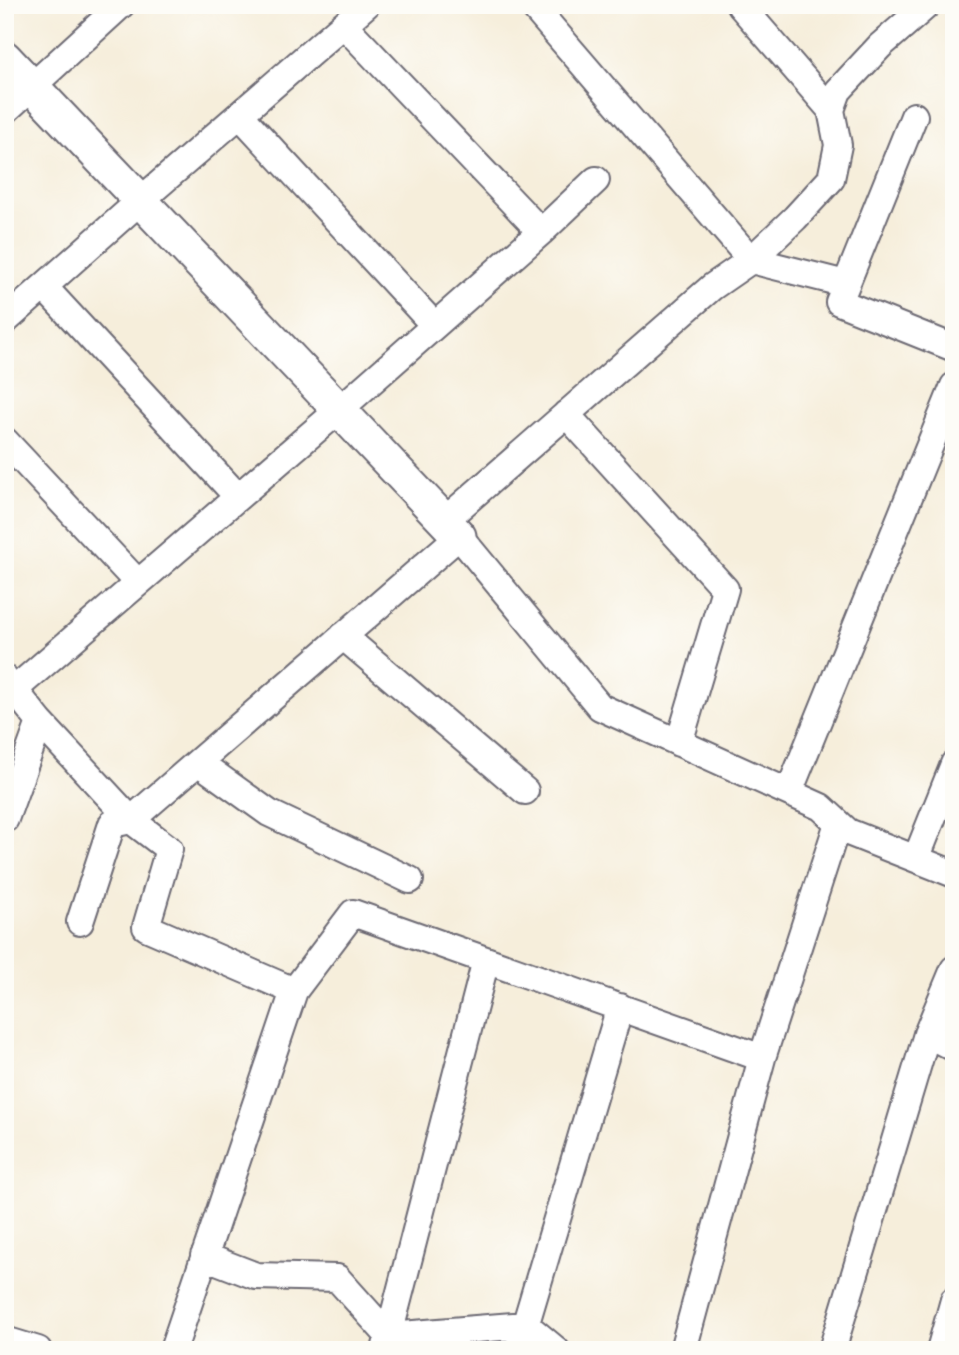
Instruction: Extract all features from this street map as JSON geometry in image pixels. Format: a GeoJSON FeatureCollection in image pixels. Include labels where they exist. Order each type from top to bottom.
{"type":"FeatureCollection","features":[{"type":"Feature","properties":{"kind":"street"},"geometry":{"type":"LineString","coordinates":[[5,111],[121,5]]}},
{"type":"Feature","properties":{"kind":"street"},"geometry":{"type":"LineString","coordinates":[[5,321],[366,5]]}},
{"type":"Feature","properties":{"kind":"street"},"geometry":{"type":"LineString","coordinates":[[532,5],[751,260],[846,284]]}},
{"type":"Feature","properties":{"kind":"street"},"geometry":{"type":"LineString","coordinates":[[80,922],[112,824],[131,820],[343,636],[566,414],[712,287],[751,260],[831,179],[838,145],[831,110],[740,5]]}},
{"type":"Feature","properties":{"kind":"street"},"geometry":{"type":"LineString","coordinates":[[831,110],[838,91],[880,46],[927,5]]}},
{"type":"Feature","properties":{"kind":"street"},"geometry":{"type":"LineString","coordinates":[[344,25],[541,232]]}},
{"type":"Feature","properties":{"kind":"street"},"geometry":{"type":"LineString","coordinates":[[5,58],[451,528],[600,707],[821,807],[849,832],[954,874]]}},
{"type":"Feature","properties":{"kind":"street"},"geometry":{"type":"LineString","coordinates":[[240,115],[434,325]]}},
{"type":"Feature","properties":{"kind":"street"},"geometry":{"type":"LineString","coordinates":[[914,116],[839,302],[954,348]]}},
{"type":"Feature","properties":{"kind":"street"},"geometry":{"type":"LineString","coordinates":[[294,991],[146,928],[169,849],[131,820],[40,722],[10,683],[138,583],[339,410],[596,180]]}},
{"type":"Feature","properties":{"kind":"street"},"geometry":{"type":"LineString","coordinates":[[44,287],[238,497]]}},
{"type":"Feature","properties":{"kind":"street"},"geometry":{"type":"LineString","coordinates":[[789,792],[954,386]]}},
{"type":"Feature","properties":{"kind":"street"},"geometry":{"type":"LineString","coordinates":[[566,414],[725,589],[680,743]]}},
{"type":"Feature","properties":{"kind":"street"},"geometry":{"type":"LineString","coordinates":[[5,441],[138,583]]}},
{"type":"Feature","properties":{"kind":"street"},"geometry":{"type":"LineString","coordinates":[[343,636],[525,791]]}},
{"type":"Feature","properties":{"kind":"street"},"geometry":{"type":"LineString","coordinates":[[5,819],[40,722]]}},
{"type":"Feature","properties":{"kind":"street"},"geometry":{"type":"LineString","coordinates":[[198,762],[269,813],[410,880]]}},
{"type":"Feature","properties":{"kind":"street"},"geometry":{"type":"LineString","coordinates":[[916,859],[954,764]]}},
{"type":"Feature","properties":{"kind":"street"},"geometry":{"type":"LineString","coordinates":[[684,1350],[762,1058],[838,822]]}},
{"type":"Feature","properties":{"kind":"street"},"geometry":{"type":"LineString","coordinates":[[173,1350],[294,991],[352,913],[762,1058]]}},
{"type":"Feature","properties":{"kind":"street"},"geometry":{"type":"LineString","coordinates":[[387,1343],[486,960]]}},
{"type":"Feature","properties":{"kind":"street"},"geometry":{"type":"LineString","coordinates":[[832,1350],[927,1034],[954,969]]}},
{"type":"Feature","properties":{"kind":"street"},"geometry":{"type":"LineString","coordinates":[[522,1337],[620,1007]]}},
{"type":"Feature","properties":{"kind":"street"},"geometry":{"type":"LineString","coordinates":[[927,1034],[954,1048]]}},
{"type":"Feature","properties":{"kind":"street"},"geometry":{"type":"LineString","coordinates":[[204,1256],[256,1276],[337,1278],[387,1343]]}},
{"type":"Feature","properties":{"kind":"street"},"geometry":{"type":"LineString","coordinates":[[940,1350],[954,1300]]}},
{"type":"Feature","properties":{"kind":"street"},"geometry":{"type":"LineString","coordinates":[[387,1343],[522,1337],[556,1350]]}},
{"type":"Feature","properties":{"kind":"street"},"geometry":{"type":"LineString","coordinates":[[5,1340],[38,1350]]}}]}
